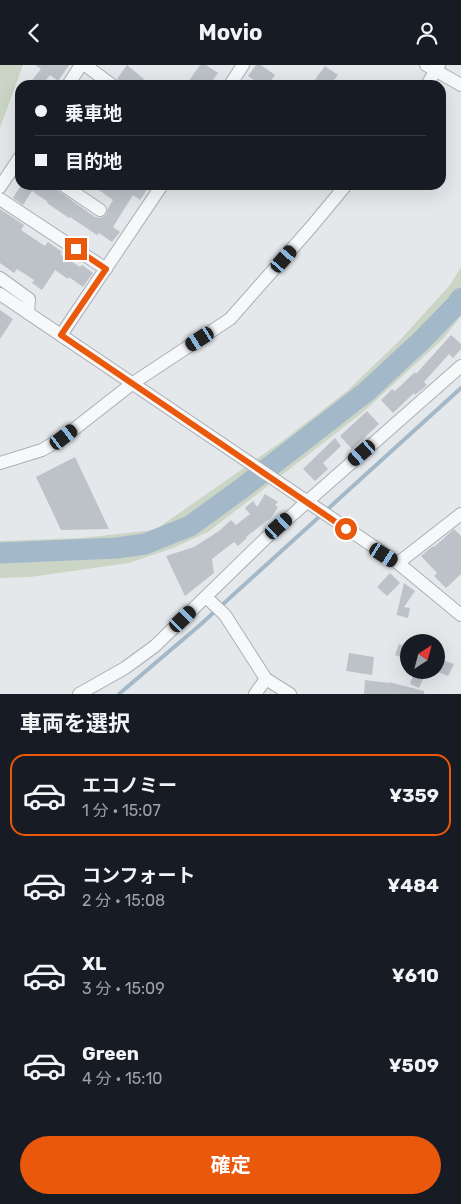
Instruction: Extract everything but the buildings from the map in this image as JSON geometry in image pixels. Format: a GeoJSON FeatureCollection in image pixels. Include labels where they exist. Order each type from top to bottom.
{"type":"FeatureCollection","features":[{"type":"Feature","properties":{"kind":"street"},"geometry":{"type":"LineString","coordinates":[[72,80],[83,65],[105,80]]}},
{"type":"Feature","properties":{"kind":"street"},"geometry":{"type":"LineString","coordinates":[[233,80],[243,65]]}},
{"type":"Feature","properties":{"kind":"street"},"geometry":{"type":"LineString","coordinates":[[429,80],[434,67],[461,85]]}},
{"type":"Feature","properties":{"kind":"street"},"geometry":{"type":"LineString","coordinates":[[0,187],[15,164]]}},
{"type":"Feature","properties":{"kind":"street"},"geometry":{"type":"LineString","coordinates":[[70,190],[100,210]]}},
{"type":"Feature","properties":{"kind":"street"},"geometry":{"type":"LineString","coordinates":[[61,335],[159,190]]}},
{"type":"Feature","properties":{"kind":"street"},"geometry":{"type":"LineString","coordinates":[[0,463],[42,450],[64,437],[133,383],[230,319],[342,190]]}},
{"type":"Feature","properties":{"kind":"street"},"geometry":{"type":"LineString","coordinates":[[0,199],[106,269]]}},
{"type":"Feature","properties":{"kind":"street"},"geometry":{"type":"LineString","coordinates":[[0,278],[29,299],[28,313]]}},
{"type":"Feature","properties":{"kind":"street"},"geometry":{"type":"LineString","coordinates":[[0,295],[398,563],[461,615]]}},
{"type":"Feature","properties":{"kind":"street"},"geometry":{"type":"LineString","coordinates":[[79,694],[125,668],[155,646],[306,502],[461,365]]}},
{"type":"Feature","properties":{"kind":"street"},"geometry":{"type":"LineString","coordinates":[[398,563],[461,514]]}},
{"type":"Feature","properties":{"kind":"street"},"geometry":{"type":"LineString","coordinates":[[206,597],[225,615],[266,679],[290,694]]}},
{"type":"Feature","properties":{"kind":"street"},"geometry":{"type":"LineString","coordinates":[[255,694],[266,679]]}},
{"type":"Feature","properties":{"kind":"green space"},"geometry":{"type":"Polygon","coordinates":[[[0,65],[23,65],[18,80],[15,80],[15,87],[0,128],[0,65]]]}},
{"type":"Feature","properties":{"kind":"green space"},"geometry":{"type":"Polygon","coordinates":[[[461,267],[461,316],[443,339],[362,413],[208,532],[173,548],[129,563],[30,577],[0,578],[0,541],[81,538],[155,530],[281,442],[347,391],[400,340],[450,285],[461,267]]]}},
{"type":"Feature","properties":{"kind":"waterway"},"geometry":{"type":"LineString","coordinates":[[0,553],[117,548],[145,544],[190,526],[366,392],[422,340],[461,298]]}},
{"type":"Feature","properties":{"kind":"waterway"},"geometry":{"type":"LineString","coordinates":[[119,694],[200,625],[461,388]]}},
{"type":"Feature","properties":{"kind":"route"},"geometry":{"type":"LineString","coordinates":[[76,249],[106,269],[61,335],[346,529]]}}]}
